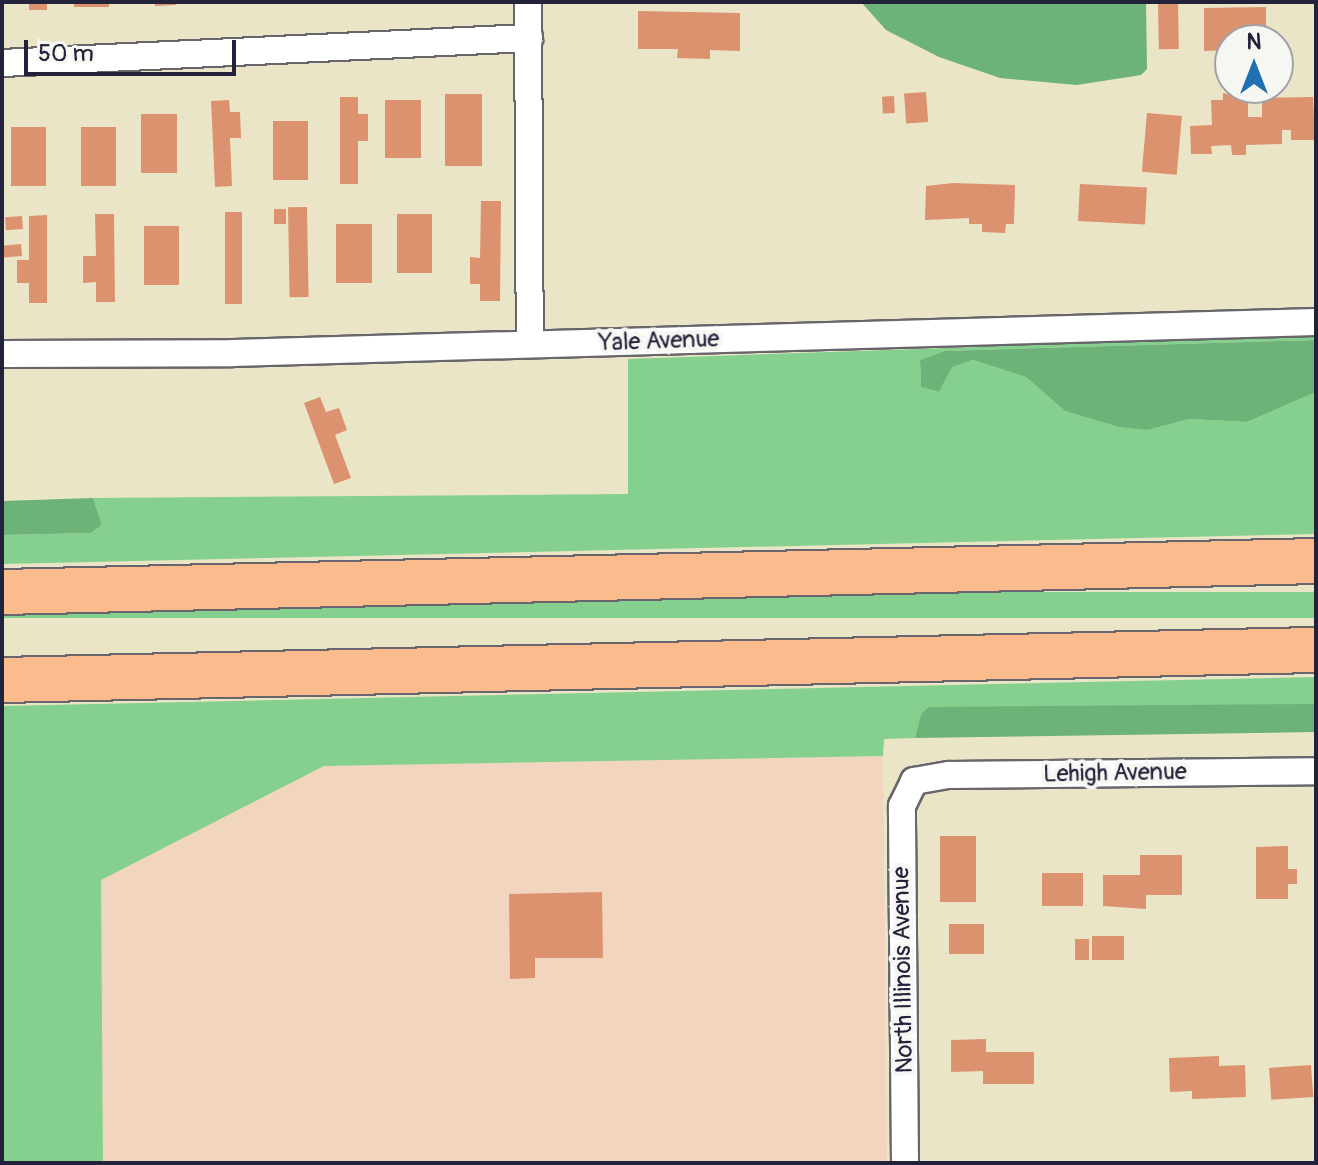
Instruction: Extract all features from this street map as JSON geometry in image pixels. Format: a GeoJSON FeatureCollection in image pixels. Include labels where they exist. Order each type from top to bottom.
{"type":"FeatureCollection","features":[{"type":"Feature","properties":{"kind":"highway"},"geometry":{"type":"LineString","coordinates":[[2,592],[1316,561]]}},
{"type":"Feature","properties":{"kind":"highway"},"geometry":{"type":"LineString","coordinates":[[2,680],[1316,650]]}},
{"type":"Feature","properties":{"kind":"street"},"geometry":{"type":"LineString","coordinates":[[528,2],[530,344]]}},
{"type":"Feature","properties":{"kind":"street"},"geometry":{"type":"LineString","coordinates":[[2,63],[529,38]]}},
{"type":"Feature","properties":{"kind":"street","name":"Yale Avenue"},"geometry":{"type":"LineString","coordinates":[[2,354],[530,344],[1316,322]]}},
{"type":"Feature","properties":{"kind":"street","name":"Lehigh Avenue"},"geometry":{"type":"LineString","coordinates":[[914,781],[949,775],[1316,771]]}},
{"type":"Feature","properties":{"kind":"street","name":"North Illinois Avenue"},"geometry":{"type":"LineString","coordinates":[[905,1163],[902,806],[914,781]]}},
{"type":"Feature","properties":{"kind":"shaded area"},"geometry":{"type":"Polygon","coordinates":[[[883,756],[887,1163],[103,1163],[100,879],[324,766],[883,756]]]}},
{"type":"Feature","properties":{"kind":"green space"},"geometry":{"type":"Polygon","coordinates":[[[861,2],[1146,2],[1147,69],[1141,75],[1077,85],[1000,78],[939,57],[886,30],[861,2]]]}},
{"type":"Feature","properties":{"kind":"green space"},"geometry":{"type":"Polygon","coordinates":[[[1316,335],[1316,340],[944,351],[920,360],[921,387],[939,392],[952,366],[973,360],[1026,377],[1065,411],[1148,430],[1189,419],[1247,422],[1316,392],[1316,534],[2,564],[2,535],[91,533],[102,525],[93,498],[628,494],[628,359],[1316,335]]]}},
{"type":"Feature","properties":{"kind":"green space"},"geometry":{"type":"Polygon","coordinates":[[[1316,340],[1316,392],[1247,422],[1189,419],[1148,430],[1120,427],[1065,411],[1026,377],[973,360],[952,367],[939,392],[921,387],[920,360],[944,351],[1316,340]]]}},
{"type":"Feature","properties":{"kind":"green space"},"geometry":{"type":"Polygon","coordinates":[[[93,498],[102,525],[91,533],[2,535],[2,501],[93,498]]]}},
{"type":"Feature","properties":{"kind":"green space"},"geometry":{"type":"Polygon","coordinates":[[[2,592],[1316,592],[1316,618],[2,618],[2,592]]]}},
{"type":"Feature","properties":{"kind":"green space"},"geometry":{"type":"Polygon","coordinates":[[[1316,677],[1316,704],[921,714],[915,738],[884,739],[883,756],[324,766],[101,880],[103,1163],[2,1163],[2,706],[1316,677]]]}},
{"type":"Feature","properties":{"kind":"green space"},"geometry":{"type":"Polygon","coordinates":[[[1316,704],[1316,732],[915,738],[921,714],[929,707],[1316,704]]]}},
{"type":"Feature","properties":{"kind":"building"},"geometry":{"type":"Polygon","coordinates":[[[29,2],[47,2],[47,10],[29,10],[29,2]]]}},
{"type":"Feature","properties":{"kind":"building"},"geometry":{"type":"Polygon","coordinates":[[[74,2],[109,2],[109,7],[74,7],[74,2]]]}},
{"type":"Feature","properties":{"kind":"building"},"geometry":{"type":"Polygon","coordinates":[[[155,2],[176,2],[176,5],[155,6],[155,2]]]}},
{"type":"Feature","properties":{"kind":"building"},"geometry":{"type":"Polygon","coordinates":[[[1158,2],[1178,2],[1179,49],[1159,49],[1158,2]]]}},
{"type":"Feature","properties":{"kind":"building"},"geometry":{"type":"Polygon","coordinates":[[[1266,7],[1266,24],[1214,24],[1214,51],[1204,51],[1204,8],[1266,7]]]}},
{"type":"Feature","properties":{"kind":"building"},"geometry":{"type":"Polygon","coordinates":[[[638,11],[740,13],[740,51],[710,50],[710,59],[677,58],[678,49],[638,49],[638,11]]]}},
{"type":"Feature","properties":{"kind":"building"},"geometry":{"type":"Polygon","coordinates":[[[926,92],[928,122],[906,123],[904,94],[926,92]]]}},
{"type":"Feature","properties":{"kind":"building"},"geometry":{"type":"Polygon","coordinates":[[[445,94],[482,94],[482,166],[445,166],[445,94]]]}},
{"type":"Feature","properties":{"kind":"building"},"geometry":{"type":"Polygon","coordinates":[[[894,96],[895,113],[883,114],[882,97],[894,96]]]}},
{"type":"Feature","properties":{"kind":"building"},"geometry":{"type":"Polygon","coordinates":[[[340,97],[358,97],[358,114],[368,114],[368,141],[358,141],[358,184],[340,184],[340,97]]]}},
{"type":"Feature","properties":{"kind":"building"},"geometry":{"type":"Polygon","coordinates":[[[1294,97],[1313,97],[1315,140],[1291,140],[1291,130],[1282,130],[1282,144],[1246,145],[1246,155],[1232,155],[1231,145],[1211,146],[1212,154],[1191,154],[1190,126],[1212,125],[1211,100],[1214,104],[1248,104],[1248,117],[1262,117],[1262,104],[1294,104],[1294,97]]]}},
{"type":"Feature","properties":{"kind":"building"},"geometry":{"type":"Polygon","coordinates":[[[229,100],[230,112],[240,112],[241,138],[230,138],[232,186],[215,187],[211,101],[229,100]]]}},
{"type":"Feature","properties":{"kind":"building"},"geometry":{"type":"Polygon","coordinates":[[[385,100],[421,100],[421,158],[385,158],[385,100]]]}},
{"type":"Feature","properties":{"kind":"building"},"geometry":{"type":"Polygon","coordinates":[[[1147,113],[1182,116],[1177,175],[1142,172],[1147,113]]]}},
{"type":"Feature","properties":{"kind":"building"},"geometry":{"type":"Polygon","coordinates":[[[141,114],[177,114],[177,173],[141,173],[141,114]]]}},
{"type":"Feature","properties":{"kind":"building"},"geometry":{"type":"Polygon","coordinates":[[[273,121],[308,121],[308,180],[273,180],[273,121]]]}},
{"type":"Feature","properties":{"kind":"building"},"geometry":{"type":"Polygon","coordinates":[[[11,127],[46,127],[46,186],[11,186],[11,127]]]}},
{"type":"Feature","properties":{"kind":"building"},"geometry":{"type":"Polygon","coordinates":[[[81,127],[116,127],[116,186],[81,186],[81,127]]]}},
{"type":"Feature","properties":{"kind":"building"},"geometry":{"type":"Polygon","coordinates":[[[953,183],[1015,185],[1014,224],[1006,224],[1005,233],[982,232],[982,224],[969,224],[969,218],[925,220],[926,186],[953,183]]]}},
{"type":"Feature","properties":{"kind":"building"},"geometry":{"type":"Polygon","coordinates":[[[1080,184],[1147,188],[1145,224],[1078,221],[1080,184]]]}},
{"type":"Feature","properties":{"kind":"building"},"geometry":{"type":"Polygon","coordinates":[[[481,201],[501,201],[500,301],[480,301],[480,284],[470,284],[470,257],[480,258],[481,201]]]}},
{"type":"Feature","properties":{"kind":"building"},"geometry":{"type":"Polygon","coordinates":[[[288,207],[307,207],[309,297],[290,297],[288,207]]]}},
{"type":"Feature","properties":{"kind":"building"},"geometry":{"type":"Polygon","coordinates":[[[274,209],[286,209],[286,224],[274,224],[274,209]]]}},
{"type":"Feature","properties":{"kind":"building"},"geometry":{"type":"Polygon","coordinates":[[[225,212],[242,212],[242,304],[225,304],[225,212]]]}},
{"type":"Feature","properties":{"kind":"building"},"geometry":{"type":"Polygon","coordinates":[[[95,214],[114,214],[115,302],[96,302],[96,282],[83,283],[83,256],[96,256],[95,214]]]}},
{"type":"Feature","properties":{"kind":"building"},"geometry":{"type":"Polygon","coordinates":[[[397,214],[432,214],[432,273],[397,273],[397,214]]]}},
{"type":"Feature","properties":{"kind":"building"},"geometry":{"type":"Polygon","coordinates":[[[47,215],[47,303],[29,303],[29,283],[17,283],[17,260],[29,260],[29,216],[47,215]]]}},
{"type":"Feature","properties":{"kind":"building"},"geometry":{"type":"Polygon","coordinates":[[[22,216],[23,229],[6,230],[5,217],[22,216]]]}},
{"type":"Feature","properties":{"kind":"building"},"geometry":{"type":"Polygon","coordinates":[[[336,224],[372,224],[372,283],[336,283],[336,224]]]}},
{"type":"Feature","properties":{"kind":"building"},"geometry":{"type":"Polygon","coordinates":[[[144,226],[179,226],[179,285],[144,285],[144,226]]]}},
{"type":"Feature","properties":{"kind":"building"},"geometry":{"type":"Polygon","coordinates":[[[21,244],[22,256],[3,258],[2,246],[21,244]]]}},
{"type":"Feature","properties":{"kind":"building"},"geometry":{"type":"Polygon","coordinates":[[[320,397],[326,412],[339,408],[347,430],[335,435],[351,478],[334,484],[304,403],[320,397]]]}},
{"type":"Feature","properties":{"kind":"building"},"geometry":{"type":"Polygon","coordinates":[[[940,836],[976,836],[976,902],[940,902],[940,836]]]}},
{"type":"Feature","properties":{"kind":"building"},"geometry":{"type":"Polygon","coordinates":[[[1288,846],[1288,869],[1297,869],[1297,884],[1288,884],[1288,899],[1256,899],[1256,847],[1288,846]]]}},
{"type":"Feature","properties":{"kind":"building"},"geometry":{"type":"Polygon","coordinates":[[[1140,855],[1182,855],[1182,895],[1146,895],[1146,909],[1103,906],[1103,875],[1140,875],[1140,855]]]}},
{"type":"Feature","properties":{"kind":"building"},"geometry":{"type":"Polygon","coordinates":[[[1042,873],[1083,873],[1083,906],[1042,906],[1042,873]]]}},
{"type":"Feature","properties":{"kind":"building"},"geometry":{"type":"Polygon","coordinates":[[[602,892],[603,958],[535,958],[535,978],[510,979],[509,894],[602,892]]]}},
{"type":"Feature","properties":{"kind":"building"},"geometry":{"type":"Polygon","coordinates":[[[949,924],[984,924],[984,954],[949,954],[949,924]]]}},
{"type":"Feature","properties":{"kind":"building"},"geometry":{"type":"Polygon","coordinates":[[[1092,936],[1124,936],[1124,960],[1092,960],[1092,936]]]}},
{"type":"Feature","properties":{"kind":"building"},"geometry":{"type":"Polygon","coordinates":[[[1075,939],[1089,939],[1089,960],[1075,960],[1075,939]]]}},
{"type":"Feature","properties":{"kind":"building"},"geometry":{"type":"Polygon","coordinates":[[[986,1039],[986,1052],[1034,1052],[1034,1084],[983,1084],[983,1071],[951,1072],[951,1040],[986,1039]]]}},
{"type":"Feature","properties":{"kind":"building"},"geometry":{"type":"Polygon","coordinates":[[[1219,1056],[1219,1066],[1245,1065],[1246,1097],[1192,1099],[1192,1091],[1170,1092],[1169,1058],[1219,1056]]]}},
{"type":"Feature","properties":{"kind":"building"},"geometry":{"type":"Polygon","coordinates":[[[1311,1065],[1313,1097],[1271,1100],[1269,1068],[1311,1065]]]}}]}
